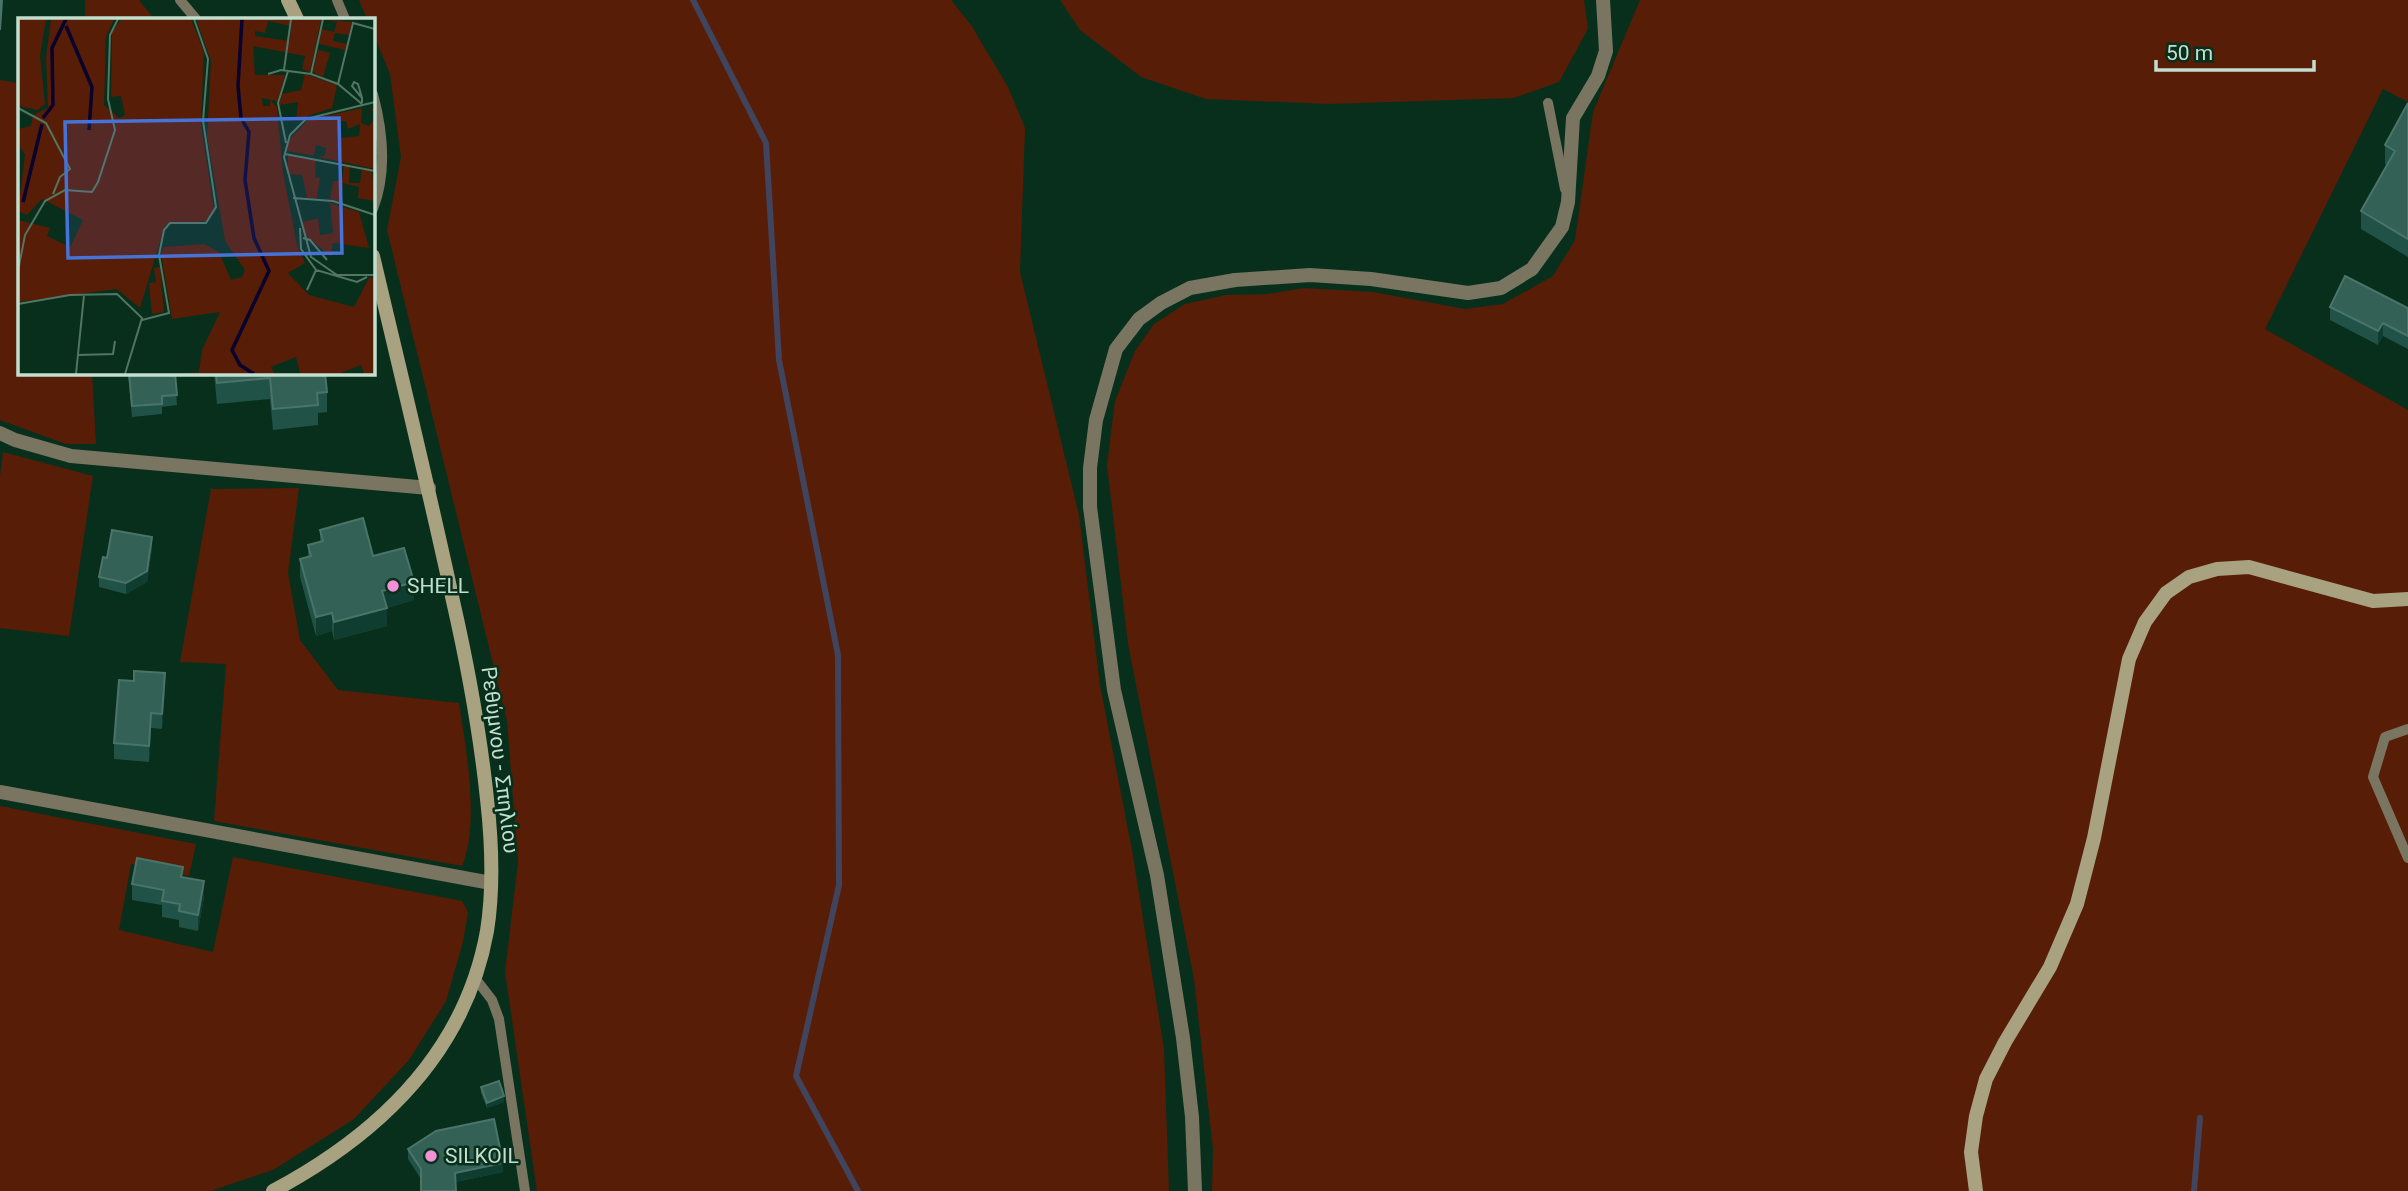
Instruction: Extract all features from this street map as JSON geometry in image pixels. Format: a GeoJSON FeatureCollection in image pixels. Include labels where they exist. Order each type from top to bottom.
{"type":"FeatureCollection","features":[{"type":"Feature","properties":{"kind":"main road"},"geometry":{"type":"LineString","coordinates":[[288,0],[297,18]]}},
{"type":"Feature","properties":{"kind":"main road","name":"Ρεθύμνου - Σπηλίου"},"geometry":{"type":"LineString","coordinates":[[273,1191],[347,1146],[407,1092],[440,1049],[475,978],[487,931],[492,850],[478,719],[429,488],[374,260]]}},
{"type":"Feature","properties":{"kind":"main road"},"geometry":{"type":"LineString","coordinates":[[1976,1191],[1971,1152],[1976,1116],[1986,1079],[2050,967],[2077,904],[2094,838],[2129,659],[2145,622],[2166,593],[2189,577],[2217,569],[2249,567],[2373,600],[2408,599]]}},
{"type":"Feature","properties":{"kind":"street"},"geometry":{"type":"LineString","coordinates":[[1195,1191],[1192,1117],[1183,1038],[1157,875],[1114,690],[1090,507],[1090,468],[1096,420],[1116,349],[1139,319],[1161,303],[1190,288],[1235,280],[1310,275],[1371,279],[1468,293],[1501,288],[1532,269],[1562,228],[1568,202],[1573,118],[1598,76],[1606,51],[1603,0]]}},
{"type":"Feature","properties":{"kind":"street"},"geometry":{"type":"LineString","coordinates":[[0,433],[71,456],[429,488]]}},
{"type":"Feature","properties":{"kind":"street"},"geometry":{"type":"LineString","coordinates":[[0,792],[492,883]]}},
{"type":"Feature","properties":{"kind":"lane"},"geometry":{"type":"LineString","coordinates":[[180,0],[195,18]]}},
{"type":"Feature","properties":{"kind":"lane"},"geometry":{"type":"LineString","coordinates":[[337,0],[345,18]]}},
{"type":"Feature","properties":{"kind":"lane"},"geometry":{"type":"LineString","coordinates":[[374,100],[383,155],[374,206]]}},
{"type":"Feature","properties":{"kind":"lane"},"geometry":{"type":"LineString","coordinates":[[1548,103],[1568,202]]}},
{"type":"Feature","properties":{"kind":"lane"},"geometry":{"type":"LineString","coordinates":[[2408,729],[2385,737],[2373,777],[2408,858]]}},
{"type":"Feature","properties":{"kind":"lane"},"geometry":{"type":"LineString","coordinates":[[475,978],[492,1000],[499,1019],[525,1191]]}},
{"type":"Feature","properties":{"kind":"shaded area"},"geometry":{"type":"Polygon","coordinates":[[[85,0],[139,0],[153,18],[85,18],[85,0]]]}},
{"type":"Feature","properties":{"kind":"shaded area"},"geometry":{"type":"Polygon","coordinates":[[[359,0],[951,0],[971,25],[1008,87],[1025,128],[1020,272],[1079,515],[1100,685],[1132,850],[1164,1049],[1169,1191],[537,1191],[505,972],[518,862],[507,721],[387,230],[401,157],[390,74],[374,35],[374,18],[367,18],[359,0]]]}},
{"type":"Feature","properties":{"kind":"shaded area"},"geometry":{"type":"Polygon","coordinates":[[[1060,0],[1584,0],[1588,29],[1559,82],[1514,98],[1329,104],[1206,99],[1141,77],[1080,30],[1060,0]]]}},
{"type":"Feature","properties":{"kind":"shaded area"},"geometry":{"type":"Polygon","coordinates":[[[1640,0],[2408,0],[2408,102],[2383,89],[2265,329],[2408,410],[2408,1191],[1212,1191],[1213,1149],[1194,979],[1128,644],[1107,465],[1115,401],[1135,351],[1154,324],[1185,304],[1226,295],[1267,294],[1304,288],[1373,292],[1465,309],[1503,304],[1553,276],[1575,240],[1593,112],[1640,0]]]}},
{"type":"Feature","properties":{"kind":"shaded area"},"geometry":{"type":"Polygon","coordinates":[[[0,80],[18,83],[18,374],[92,374],[96,444],[66,444],[0,420],[0,80]]]}},
{"type":"Feature","properties":{"kind":"shaded area"},"geometry":{"type":"Polygon","coordinates":[[[3,452],[93,476],[69,636],[0,628],[0,476],[3,452]]]}},
{"type":"Feature","properties":{"kind":"shaded area"},"geometry":{"type":"Polygon","coordinates":[[[299,488],[288,573],[300,640],[338,690],[459,703],[471,808],[467,849],[462,866],[214,821],[226,664],[180,662],[211,489],[299,488]]]}},
{"type":"Feature","properties":{"kind":"shaded area"},"geometry":{"type":"Polygon","coordinates":[[[0,806],[196,844],[189,876],[131,864],[119,930],[213,952],[233,857],[462,901],[468,912],[463,942],[446,1001],[409,1060],[354,1119],[273,1170],[210,1191],[0,1191],[0,806]]]}},
{"type":"Feature","properties":{"kind":"building"},"geometry":{"type":"Polygon","coordinates":[[[2408,103],[2408,239],[2361,211],[2395,151],[2385,145],[2408,103]]]}},
{"type":"Feature","properties":{"kind":"building"},"geometry":{"type":"Polygon","coordinates":[[[2345,276],[2408,308],[2408,336],[2383,323],[2378,331],[2330,307],[2345,276]]]}},
{"type":"Feature","properties":{"kind":"building"},"geometry":{"type":"Polygon","coordinates":[[[129,374],[175,374],[177,395],[162,396],[162,404],[132,406],[129,374]]]}},
{"type":"Feature","properties":{"kind":"building"},"geometry":{"type":"Polygon","coordinates":[[[216,374],[325,374],[327,392],[317,393],[318,405],[273,409],[270,378],[217,383],[216,374]]]}},
{"type":"Feature","properties":{"kind":"building"},"geometry":{"type":"Polygon","coordinates":[[[363,518],[373,556],[404,548],[414,582],[382,591],[387,608],[334,622],[332,613],[316,617],[300,559],[311,556],[308,545],[323,541],[320,530],[363,518]]]}},
{"type":"Feature","properties":{"kind":"building"},"geometry":{"type":"Polygon","coordinates":[[[112,530],[152,537],[147,571],[126,583],[99,577],[103,557],[107,558],[112,530]]]}},
{"type":"Feature","properties":{"kind":"building"},"geometry":{"type":"Polygon","coordinates":[[[134,671],[165,673],[162,714],[151,713],[149,746],[114,743],[119,680],[134,681],[134,671]]]}},
{"type":"Feature","properties":{"kind":"building"},"geometry":{"type":"Polygon","coordinates":[[[137,858],[183,867],[181,877],[204,881],[198,915],[179,911],[180,904],[162,901],[164,890],[132,884],[137,858]]]}},
{"type":"Feature","properties":{"kind":"building"},"geometry":{"type":"Polygon","coordinates":[[[499,1081],[504,1096],[487,1103],[481,1087],[499,1081]]]}},
{"type":"Feature","properties":{"kind":"building"},"geometry":{"type":"Polygon","coordinates":[[[494,1119],[503,1163],[455,1173],[456,1191],[421,1191],[421,1169],[408,1149],[436,1131],[494,1119]]]}},
{"type":"Feature","properties":{"kind":"waterway"},"geometry":{"type":"LineString","coordinates":[[693,0],[766,143],[779,360],[838,655],[839,885],[796,1076],[858,1191]]}},
{"type":"Feature","properties":{"kind":"waterway"},"geometry":{"type":"LineString","coordinates":[[2194,1191],[2200,1118]]}},
{"type":"Feature","properties":{"kind":"place","name":"SHELL"},"geometry":{"type":"Point","coordinates":[393,586]}},
{"type":"Feature","properties":{"kind":"place","name":"SILKOIL"},"geometry":{"type":"Point","coordinates":[431,1156]}}]}
